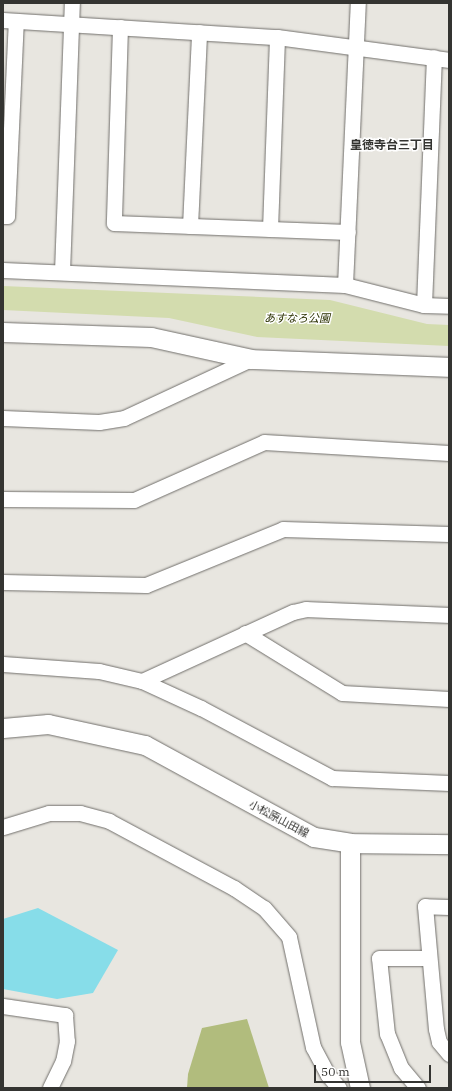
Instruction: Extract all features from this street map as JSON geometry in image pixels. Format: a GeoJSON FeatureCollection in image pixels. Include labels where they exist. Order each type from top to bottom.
{"type":"FeatureCollection","features":[{"type":"Feature","properties":{"kind":"street"},"geometry":{"type":"LineString","coordinates":[[62,272],[72,3]]}},
{"type":"Feature","properties":{"kind":"street"},"geometry":{"type":"LineString","coordinates":[[345,285],[358,3]]}},
{"type":"Feature","properties":{"kind":"street"},"geometry":{"type":"LineString","coordinates":[[3,216],[7,216],[9,21],[277,36],[449,60]]}},
{"type":"Feature","properties":{"kind":"street"},"geometry":{"type":"LineString","coordinates":[[120,27],[114,223],[348,232]]}},
{"type":"Feature","properties":{"kind":"street"},"geometry":{"type":"LineString","coordinates":[[190,226],[199,32]]}},
{"type":"Feature","properties":{"kind":"street"},"geometry":{"type":"LineString","coordinates":[[270,230],[277,36]]}},
{"type":"Feature","properties":{"kind":"street"},"geometry":{"type":"LineString","coordinates":[[424,305],[434,57]]}},
{"type":"Feature","properties":{"kind":"street"},"geometry":{"type":"LineString","coordinates":[[3,270],[345,285],[424,305],[449,306]]}},
{"type":"Feature","properties":{"kind":"street"},"geometry":{"type":"LineString","coordinates":[[3,332],[151,337],[252,358],[449,367]]}},
{"type":"Feature","properties":{"kind":"street"},"geometry":{"type":"LineString","coordinates":[[3,418],[99,422],[124,418],[252,358]]}},
{"type":"Feature","properties":{"kind":"street"},"geometry":{"type":"LineString","coordinates":[[3,499],[134,500],[264,442],[449,453]]}},
{"type":"Feature","properties":{"kind":"street"},"geometry":{"type":"LineString","coordinates":[[3,582],[146,586],[283,529],[449,534]]}},
{"type":"Feature","properties":{"kind":"street"},"geometry":{"type":"LineString","coordinates":[[142,681],[245,633],[293,612],[306,609],[449,615]]}},
{"type":"Feature","properties":{"kind":"street"},"geometry":{"type":"LineString","coordinates":[[245,633],[342,693],[449,699]]}},
{"type":"Feature","properties":{"kind":"street"},"geometry":{"type":"LineString","coordinates":[[3,664],[99,671],[142,681],[202,708],[332,778],[449,783]]}},
{"type":"Feature","properties":{"kind":"street","name":"小松原山田線"},"geometry":{"type":"LineString","coordinates":[[3,728],[48,724],[129,740],[145,745],[291,827],[314,837],[350,843],[449,844]]}},
{"type":"Feature","properties":{"kind":"street"},"geometry":{"type":"LineString","coordinates":[[3,827],[50,813],[80,813],[109,821],[213,876],[264,908],[290,937],[314,1047],[328,1075],[339,1088]]}},
{"type":"Feature","properties":{"kind":"street"},"geometry":{"type":"LineString","coordinates":[[350,843],[350,1042],[360,1088]]}},
{"type":"Feature","properties":{"kind":"street"},"geometry":{"type":"LineString","coordinates":[[449,907],[425,906],[436,1029],[439,1042],[449,1054]]}},
{"type":"Feature","properties":{"kind":"street"},"geometry":{"type":"LineString","coordinates":[[418,1088],[402,1068],[387,1034],[379,958],[430,958]]}},
{"type":"Feature","properties":{"kind":"street"},"geometry":{"type":"LineString","coordinates":[[3,1006],[65,1015],[67,1041],[63,1061],[50,1088]]}},
{"type":"Feature","properties":{"kind":"green space","name":"あすなろ公園"},"geometry":{"type":"Polygon","coordinates":[[[3,286],[330,300],[427,324],[449,325],[449,346],[257,337],[169,318],[3,310],[3,286]]]}},
{"type":"Feature","properties":{"kind":"green space"},"geometry":{"type":"Polygon","coordinates":[[[247,1019],[269,1088],[187,1088],[188,1074],[202,1028],[247,1019]]]}},
{"type":"Feature","properties":{"kind":"water"},"geometry":{"type":"Polygon","coordinates":[[[38,908],[118,950],[93,993],[57,999],[3,989],[3,919],[38,908]]]}},
{"type":"Feature","properties":{"kind":"district","name":"皇徳寺台三丁目"},"geometry":{"type":"Point","coordinates":[392,145]}}]}
